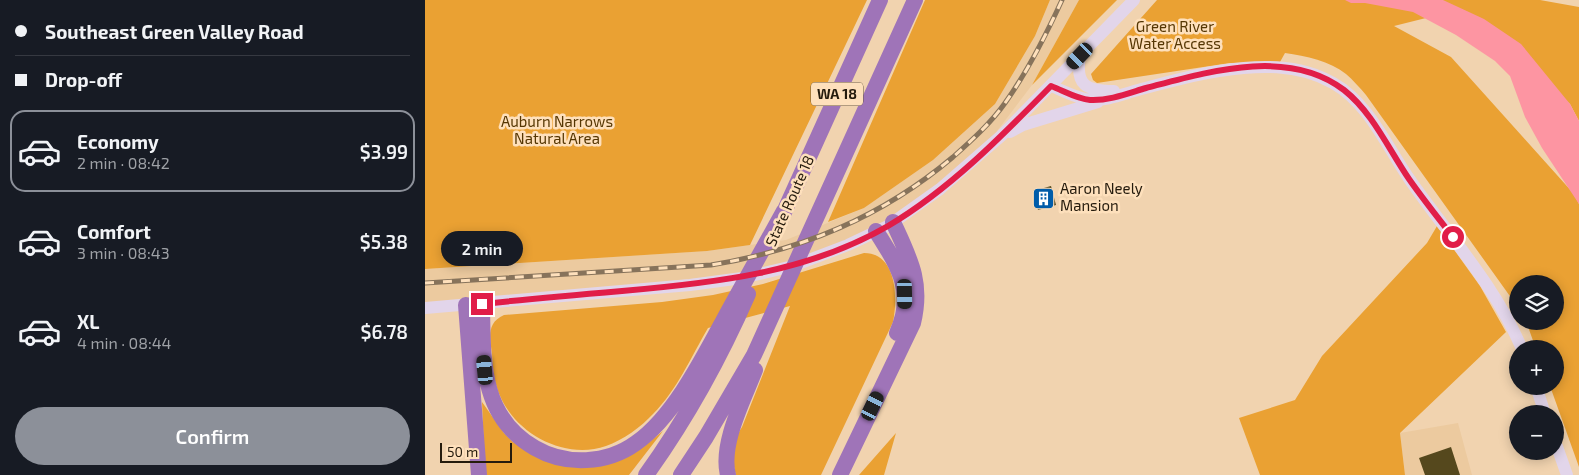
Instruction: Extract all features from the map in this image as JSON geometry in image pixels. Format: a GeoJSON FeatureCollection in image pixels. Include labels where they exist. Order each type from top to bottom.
{"type":"FeatureCollection","features":[{"type":"Feature","properties":{"kind":"highway","name":"State Route 18"},"geometry":{"type":"LineString","coordinates":[[646,475],[699,395],[737,319],[880,0]]}},
{"type":"Feature","properties":{"kind":"highway","name":"State Route 18"},"geometry":{"type":"LineString","coordinates":[[774,319],[785,289],[915,0]]}},
{"type":"Feature","properties":{"kind":"highway"},"geometry":{"type":"LineString","coordinates":[[474,304],[483,341],[487,384],[500,415],[516,434],[536,449],[549,455],[574,460],[588,460],[618,454],[645,436],[681,393],[785,211]]}},
{"type":"Feature","properties":{"kind":"highway"},"geometry":{"type":"LineString","coordinates":[[840,475],[913,323],[917,309],[918,296],[915,276],[893,222]]}},
{"type":"Feature","properties":{"kind":"highway"},"geometry":{"type":"LineString","coordinates":[[832,475],[899,328],[906,305],[901,272],[876,231]]}},
{"type":"Feature","properties":{"kind":"highway"},"geometry":{"type":"LineString","coordinates":[[474,304],[479,475]]}},
{"type":"Feature","properties":{"kind":"highway"},"geometry":{"type":"LineString","coordinates":[[681,475],[731,396],[774,319]]}},
{"type":"Feature","properties":{"kind":"highway"},"geometry":{"type":"LineString","coordinates":[[727,475],[726,461],[731,435],[774,319]]}},
{"type":"Feature","properties":{"kind":"street"},"geometry":{"type":"LineString","coordinates":[[425,308],[690,285],[742,278],[793,266],[849,245],[893,222],[940,189],[1001,136],[1134,0]]}},
{"type":"Feature","properties":{"kind":"street"},"geometry":{"type":"LineString","coordinates":[[1080,56],[1078,71],[1080,78],[1086,86],[1097,91],[1151,87]]}},
{"type":"Feature","properties":{"kind":"street"},"geometry":{"type":"LineString","coordinates":[[1001,136],[1023,125],[1104,99],[1218,71],[1281,67],[1315,75],[1344,90],[1367,114],[1410,180],[1491,288],[1513,326],[1518,340]]}},
{"type":"Feature","properties":{"kind":"street"},"geometry":{"type":"LineString","coordinates":[[1051,86],[1080,98],[1104,99]]}},
{"type":"Feature","properties":{"kind":"street"},"geometry":{"type":"LineString","coordinates":[[1562,460],[1567,475]]}},
{"type":"Feature","properties":{"kind":"shaded area"},"geometry":{"type":"Polygon","coordinates":[[[1050,0],[1079,0],[1032,85],[978,156],[893,222],[795,268],[425,307],[425,269],[707,251],[786,240],[864,208],[933,160],[995,104],[1035,36],[1050,0]]]}},
{"type":"Feature","properties":{"kind":"shaded area"},"geometry":{"type":"Polygon","coordinates":[[[1345,0],[1443,0],[1484,19],[1521,44],[1570,104],[1579,121],[1579,204],[1542,148],[1525,117],[1510,76],[1495,61],[1456,35],[1413,12],[1365,3],[1351,3],[1345,0]]]}},
{"type":"Feature","properties":{"kind":"shaded area"},"geometry":{"type":"Polygon","coordinates":[[[1458,423],[1472,475],[1405,475],[1400,433],[1458,423]]]}},
{"type":"Feature","properties":{"kind":"green space","name":"Auburn Narrows Natural Area"},"geometry":{"type":"Polygon","coordinates":[[[425,0],[867,0],[750,245],[707,251],[425,269],[425,0]]]}},
{"type":"Feature","properties":{"kind":"green space"},"geometry":{"type":"Polygon","coordinates":[[[925,0],[1050,0],[1035,36],[995,104],[933,160],[864,208],[828,222],[925,0]]]}},
{"type":"Feature","properties":{"kind":"green space"},"geometry":{"type":"Polygon","coordinates":[[[1079,0],[1117,0],[1032,85],[1079,0]]]}},
{"type":"Feature","properties":{"kind":"green space","name":"Green River Water Access"},"geometry":{"type":"Polygon","coordinates":[[[1157,0],[1540,0],[1579,7],[1579,121],[1570,104],[1462,9],[1394,26],[1451,57],[1574,194],[1579,204],[1579,467],[1564,425],[1564,405],[1557,405],[1553,395],[1564,395],[1564,340],[1533,340],[1529,330],[1564,330],[1564,275],[1509,275],[1509,295],[1366,95],[1340,69],[1325,62],[1285,53],[1280,62],[1230,63],[1097,83],[1093,80],[1091,74],[1157,0]]]}},
{"type":"Feature","properties":{"kind":"green space"},"geometry":{"type":"Polygon","coordinates":[[[1437,226],[1480,286],[1506,332],[1400,433],[1405,475],[1260,475],[1239,418],[1295,400],[1322,356],[1427,243],[1437,226]]]}},
{"type":"Feature","properties":{"kind":"green space"},"geometry":{"type":"Polygon","coordinates":[[[864,253],[875,255],[883,260],[889,269],[895,290],[895,312],[893,322],[821,475],[736,475],[734,469],[734,450],[739,432],[790,306],[708,328],[683,373],[662,405],[625,437],[606,446],[575,450],[545,441],[519,423],[509,411],[499,393],[493,371],[490,342],[494,322],[504,315],[662,302],[713,295],[763,284],[864,253]]]}},
{"type":"Feature","properties":{"kind":"green space"},"geometry":{"type":"Polygon","coordinates":[[[482,402],[504,433],[513,442],[547,460],[643,447],[663,431],[629,475],[485,475],[482,402]]]}},
{"type":"Feature","properties":{"kind":"green space"},"geometry":{"type":"Polygon","coordinates":[[[896,433],[884,475],[859,475],[896,433]]]}},
{"type":"Feature","properties":{"kind":"building","name":"Aaron Neely Mansion"},"geometry":{"type":"Polygon","coordinates":[[[1051,186],[1056,205],[1038,210],[1033,191],[1051,186]]]}},
{"type":"Feature","properties":{"kind":"building"},"geometry":{"type":"Polygon","coordinates":[[[1451,447],[1460,475],[1425,475],[1419,458],[1451,447]]]}},
{"type":"Feature","properties":{"kind":"railway"},"geometry":{"type":"LineString","coordinates":[[425,283],[711,265],[745,259],[777,250],[840,228],[869,214],[926,178],[981,132],[1013,91],[1029,66],[1062,0]]}},
{"type":"Feature","properties":{"kind":"place","name":"Aaron Neely Mansion"},"geometry":{"type":"Point","coordinates":[1044,198]}},
{"type":"Feature","properties":{"kind":"route"},"geometry":{"type":"LineString","coordinates":[[482,304],[690,285],[742,278],[793,266],[849,245],[888,226],[940,189],[1001,136],[1051,86],[1080,98],[1091,100],[1104,99],[1193,76],[1239,68],[1281,67],[1298,70],[1315,75],[1344,90],[1367,114],[1410,180],[1453,237]]}}]}
